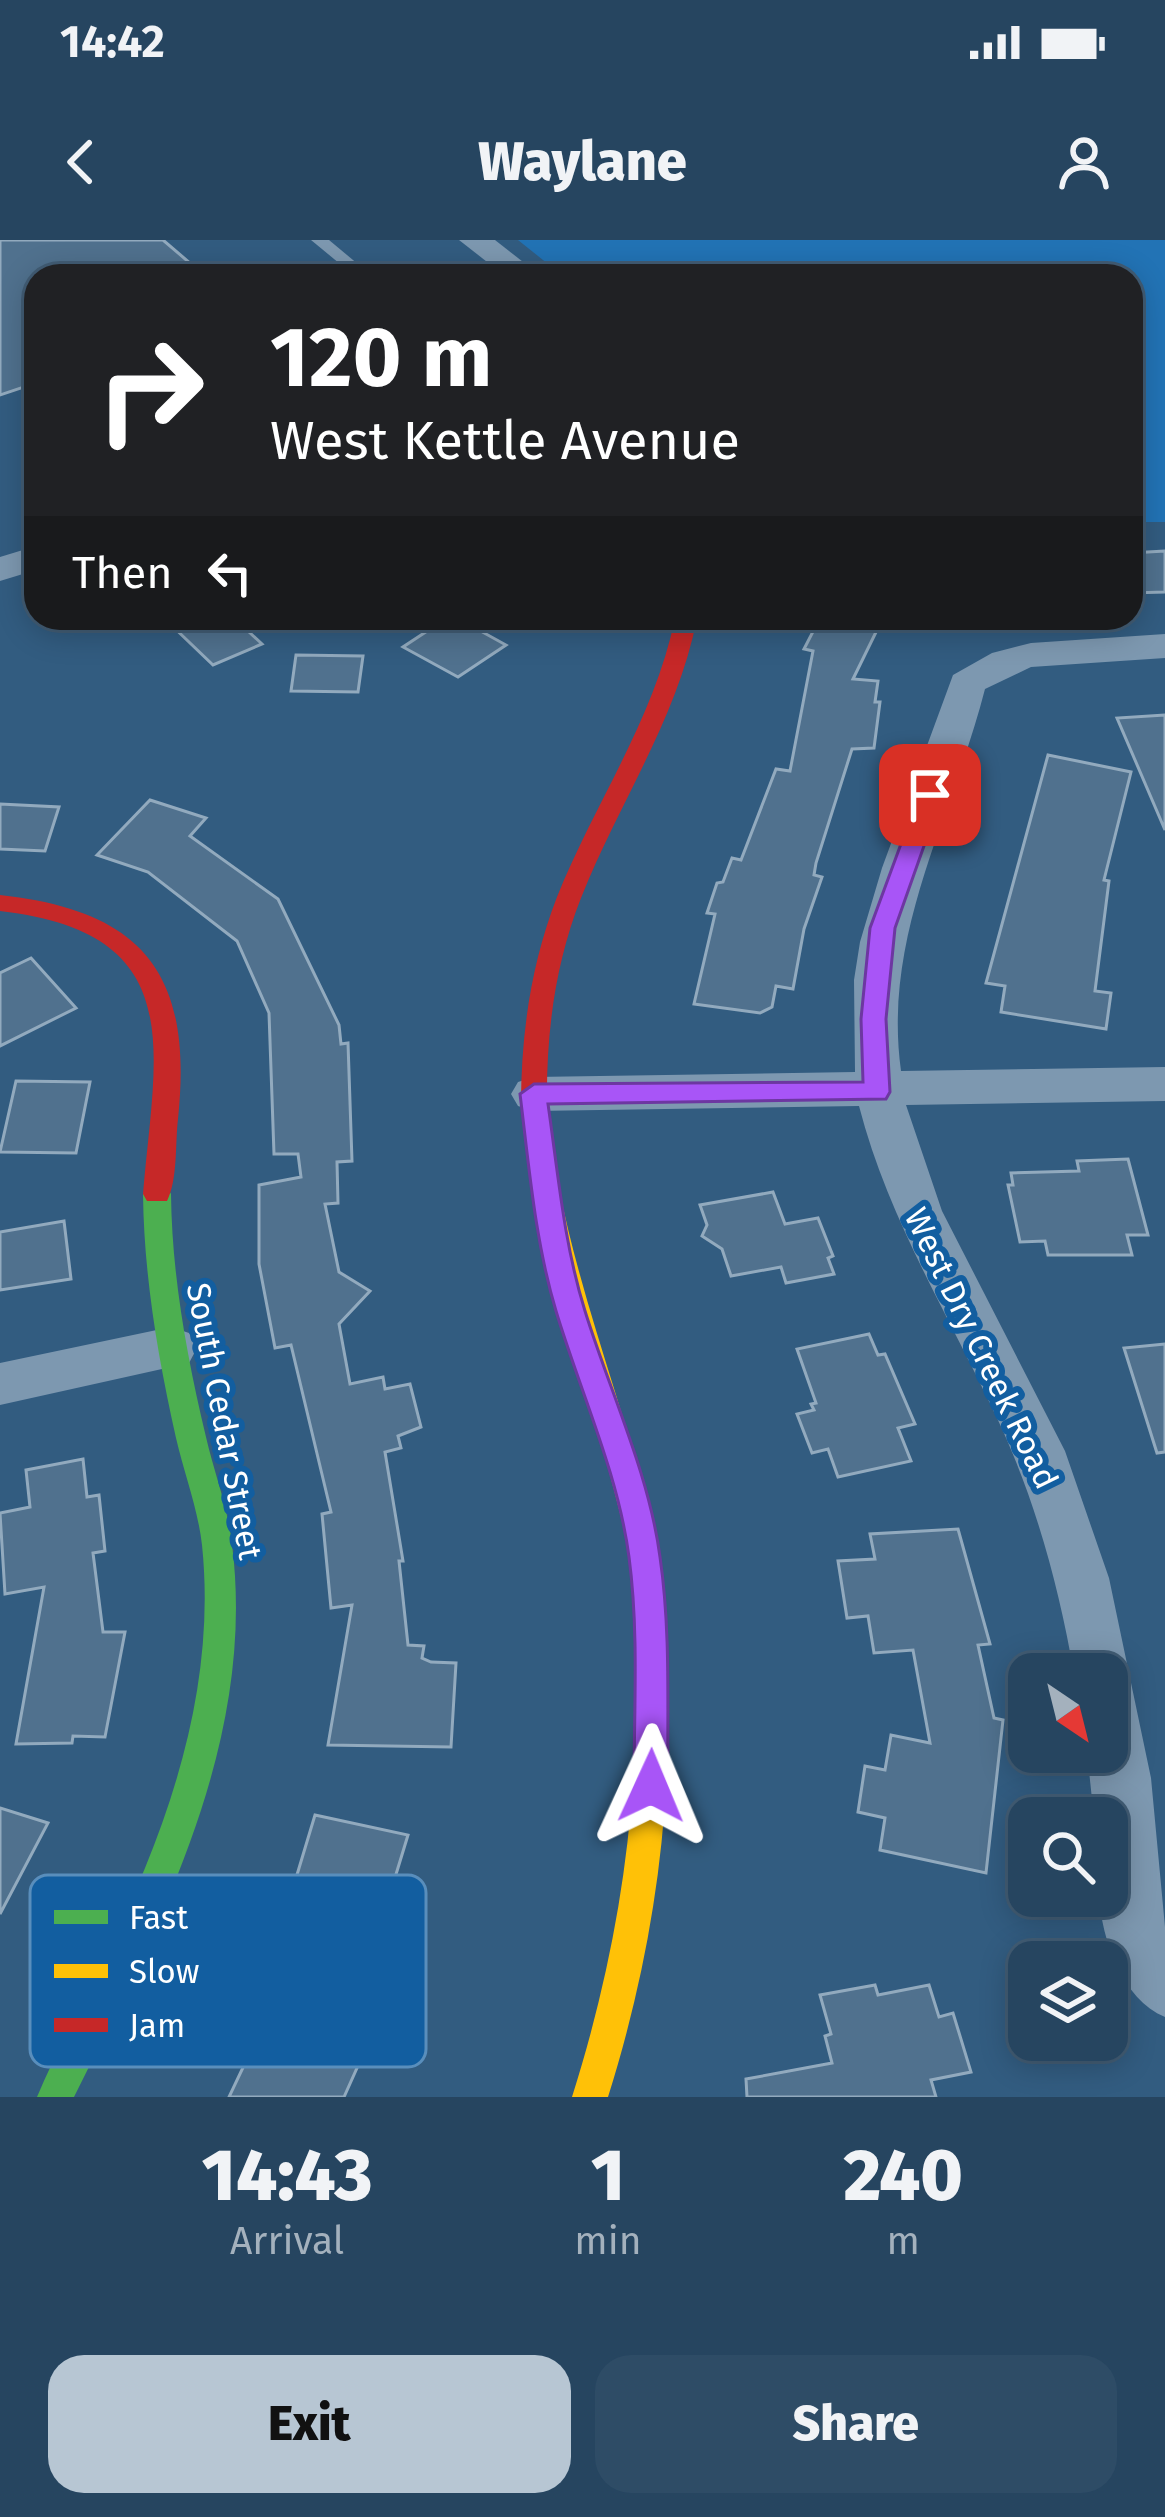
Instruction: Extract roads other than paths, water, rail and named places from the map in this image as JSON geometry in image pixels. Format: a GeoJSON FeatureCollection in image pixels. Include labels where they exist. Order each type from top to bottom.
{"type":"FeatureCollection","features":[{"type":"Feature","properties":{"kind":"street"},"geometry":{"type":"LineString","coordinates":[[475,240],[508,264]]}},
{"type":"Feature","properties":{"kind":"street"},"geometry":{"type":"LineString","coordinates":[[590,2097],[635,1946],[650,1832],[651,1629],[644,1552],[598,1387],[570,1310],[551,1226],[534,1094],[543,987],[563,913],[583,865],[639,766],[669,696],[683,630]]}},
{"type":"Feature","properties":{"kind":"street","name":"West Dry Creek Road"},"geometry":{"type":"LineString","coordinates":[[1098,1653],[1064,1522],[1026,1422],[919,1223],[877,1092],[874,1019],[882,928],[968,684],[981,668],[1007,659],[1165,646]]}},
{"type":"Feature","properties":{"kind":"street","name":"South Cedar Street"},"geometry":{"type":"LineString","coordinates":[[0,903],[23,904],[82,921],[112,938],[160,990],[168,1020],[158,1222],[171,1348],[217,1544],[220,1621],[211,1704],[162,1875]]}},
{"type":"Feature","properties":{"kind":"street"},"geometry":{"type":"LineString","coordinates":[[534,1094],[1165,1084]]}},
{"type":"Feature","properties":{"kind":"street"},"geometry":{"type":"LineString","coordinates":[[0,1384],[171,1348]]}},
{"type":"Feature","properties":{"kind":"street"},"geometry":{"type":"LineString","coordinates":[[1120,1773],[1132,1930],[1165,1986]]}},
{"type":"Feature","properties":{"kind":"street","name":"South Cedar Street"},"geometry":{"type":"LineString","coordinates":[[55,2097],[69,2067]]}},
{"type":"Feature","properties":{"kind":"lane"},"geometry":{"type":"LineString","coordinates":[[319,240],[349,264]]}}]}
